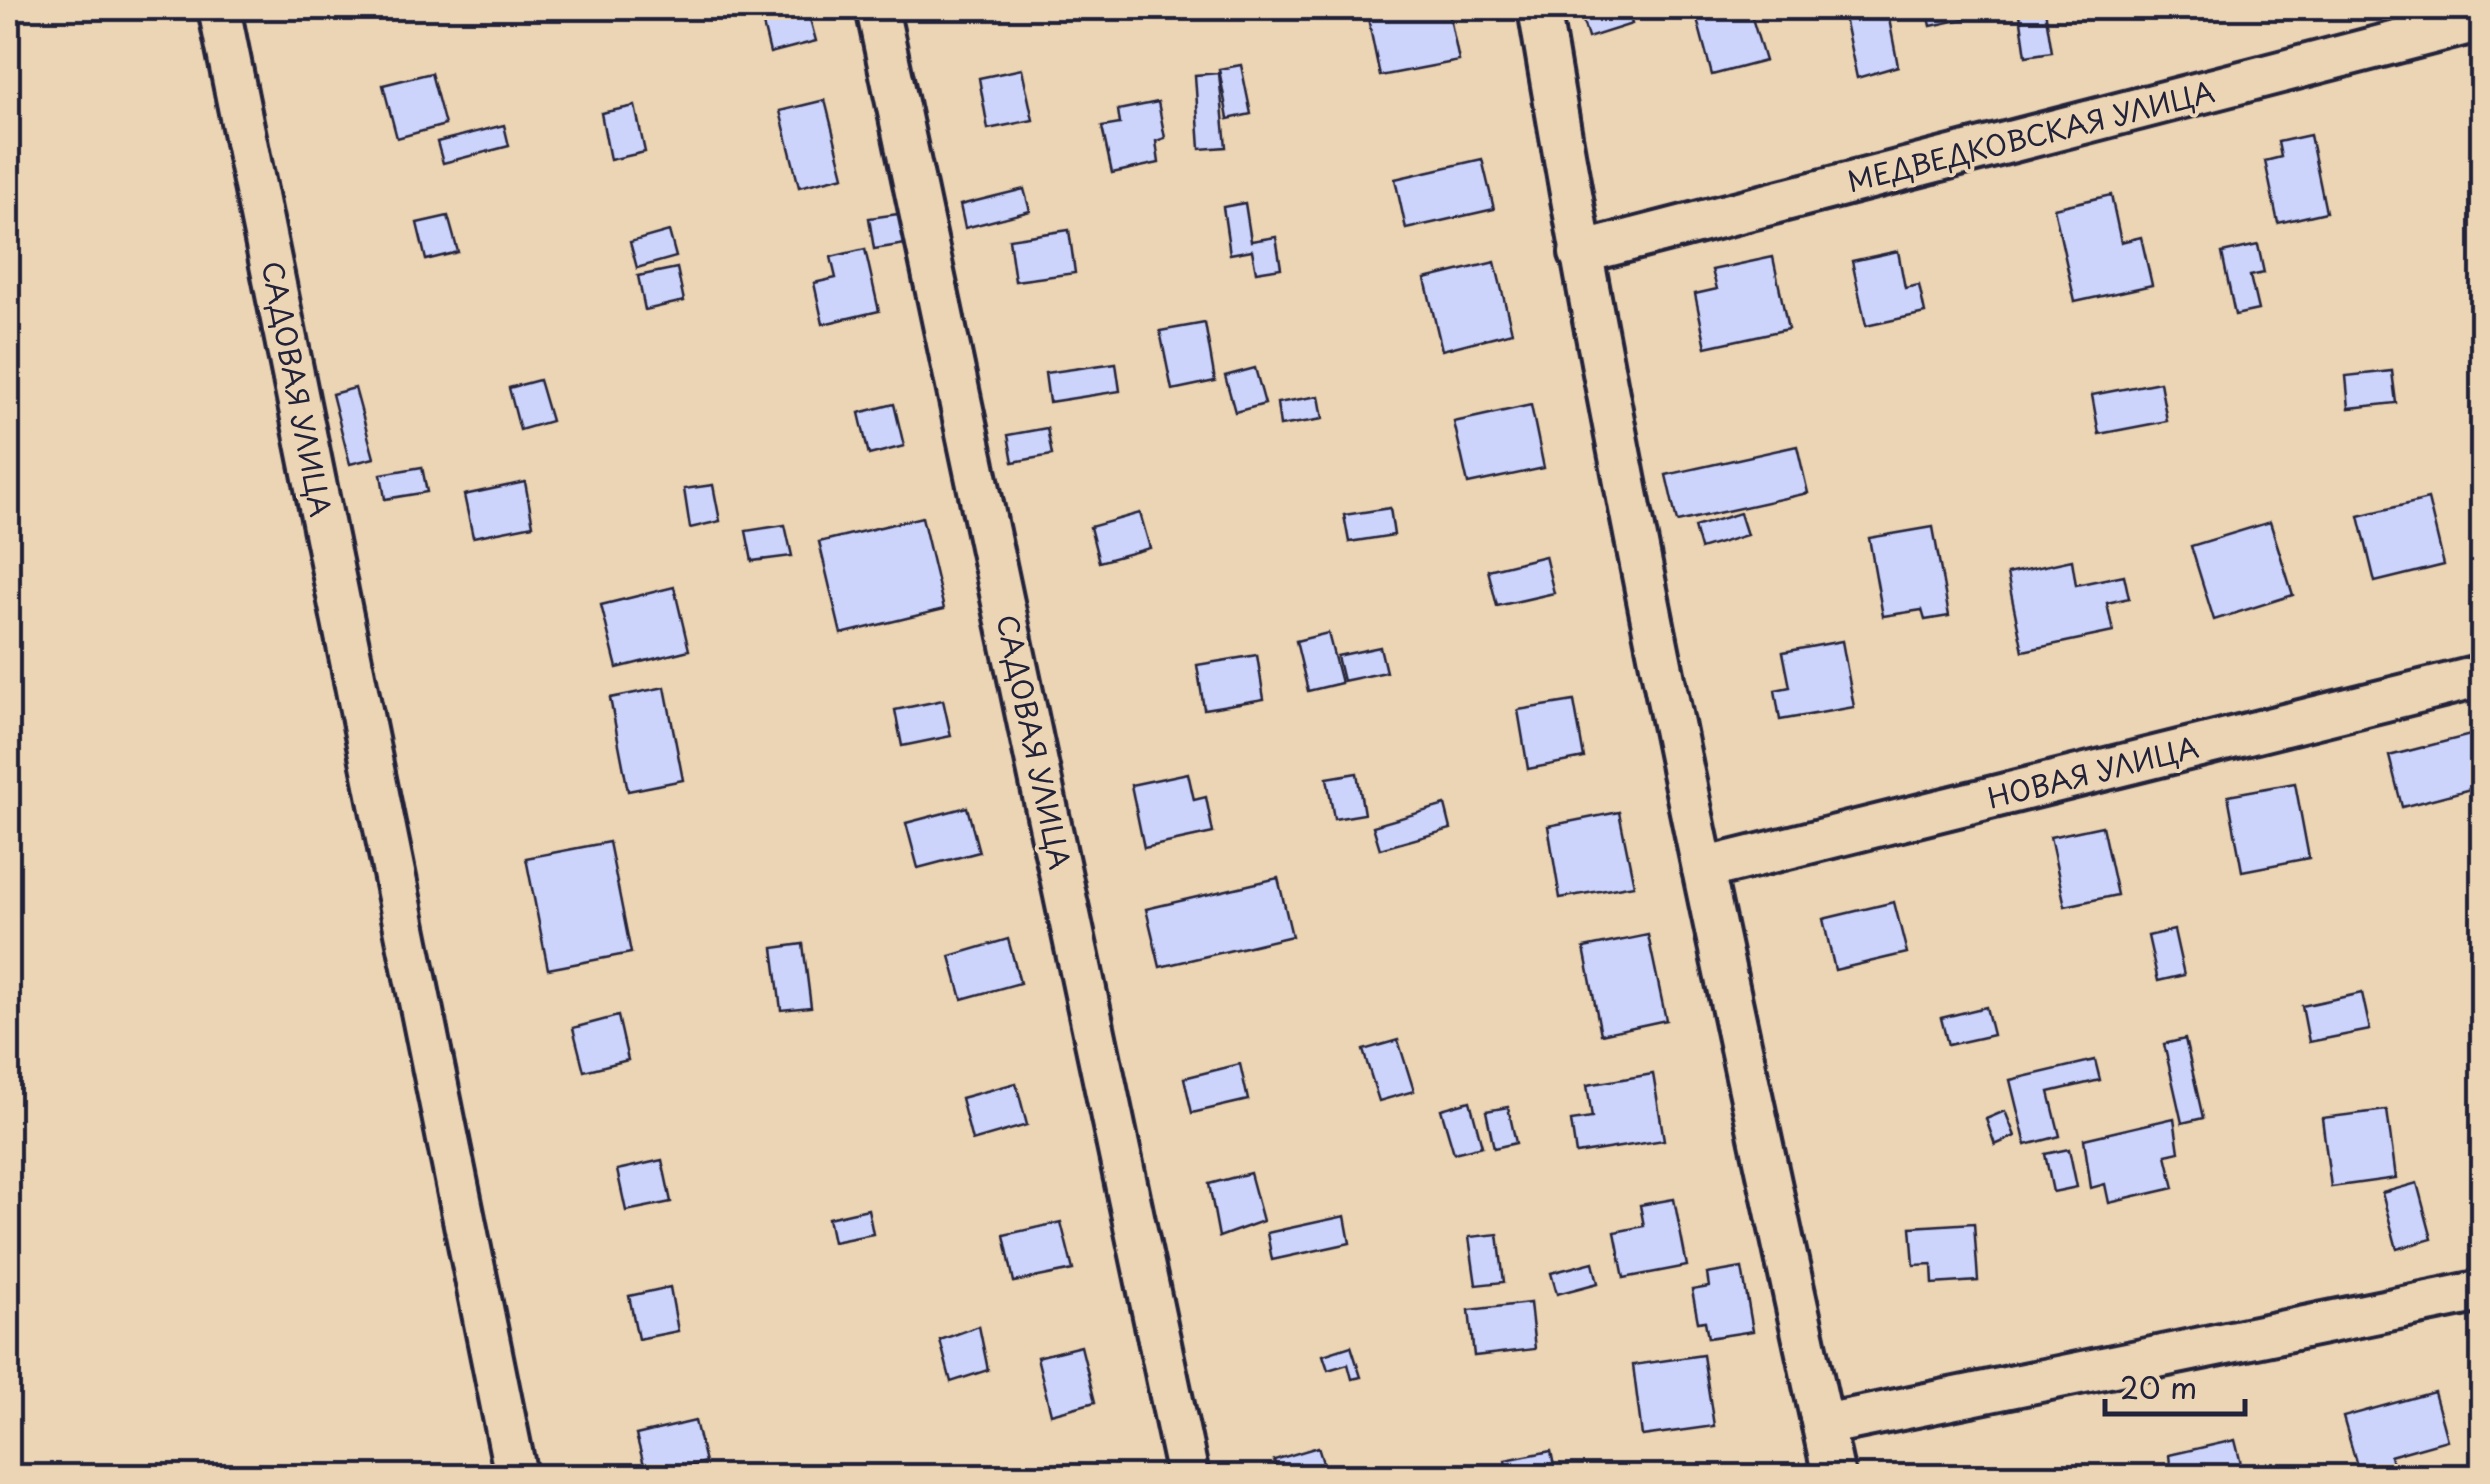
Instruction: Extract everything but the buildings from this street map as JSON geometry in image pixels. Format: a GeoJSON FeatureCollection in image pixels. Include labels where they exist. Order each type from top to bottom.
{"type":"FeatureCollection","features":[{"type":"Feature","properties":{"kind":"street","name":"САДОВАЯ УЛИЦА"},"geometry":{"type":"LineString","coordinates":[[219,8],[516,1476]]}},
{"type":"Feature","properties":{"kind":"street","name":"САДОВАЯ УЛИЦА"},"geometry":{"type":"LineString","coordinates":[[877,8],[1188,1476]]}},
{"type":"Feature","properties":{"kind":"street"},"geometry":{"type":"LineString","coordinates":[[1539,8],[1580,253],[1703,870],[1834,1476]]}},
{"type":"Feature","properties":{"kind":"street","name":"МЕДВЕДКОВСКАЯ УЛИЦА"},"geometry":{"type":"LineString","coordinates":[[1580,253],[2482,20]]}},
{"type":"Feature","properties":{"kind":"street","name":"НОВАЯ УЛИЦА"},"geometry":{"type":"LineString","coordinates":[[1703,870],[2482,676]]}},
{"type":"Feature","properties":{"kind":"street"},"geometry":{"type":"LineString","coordinates":[[1823,1426],[2482,1291]]}}]}
